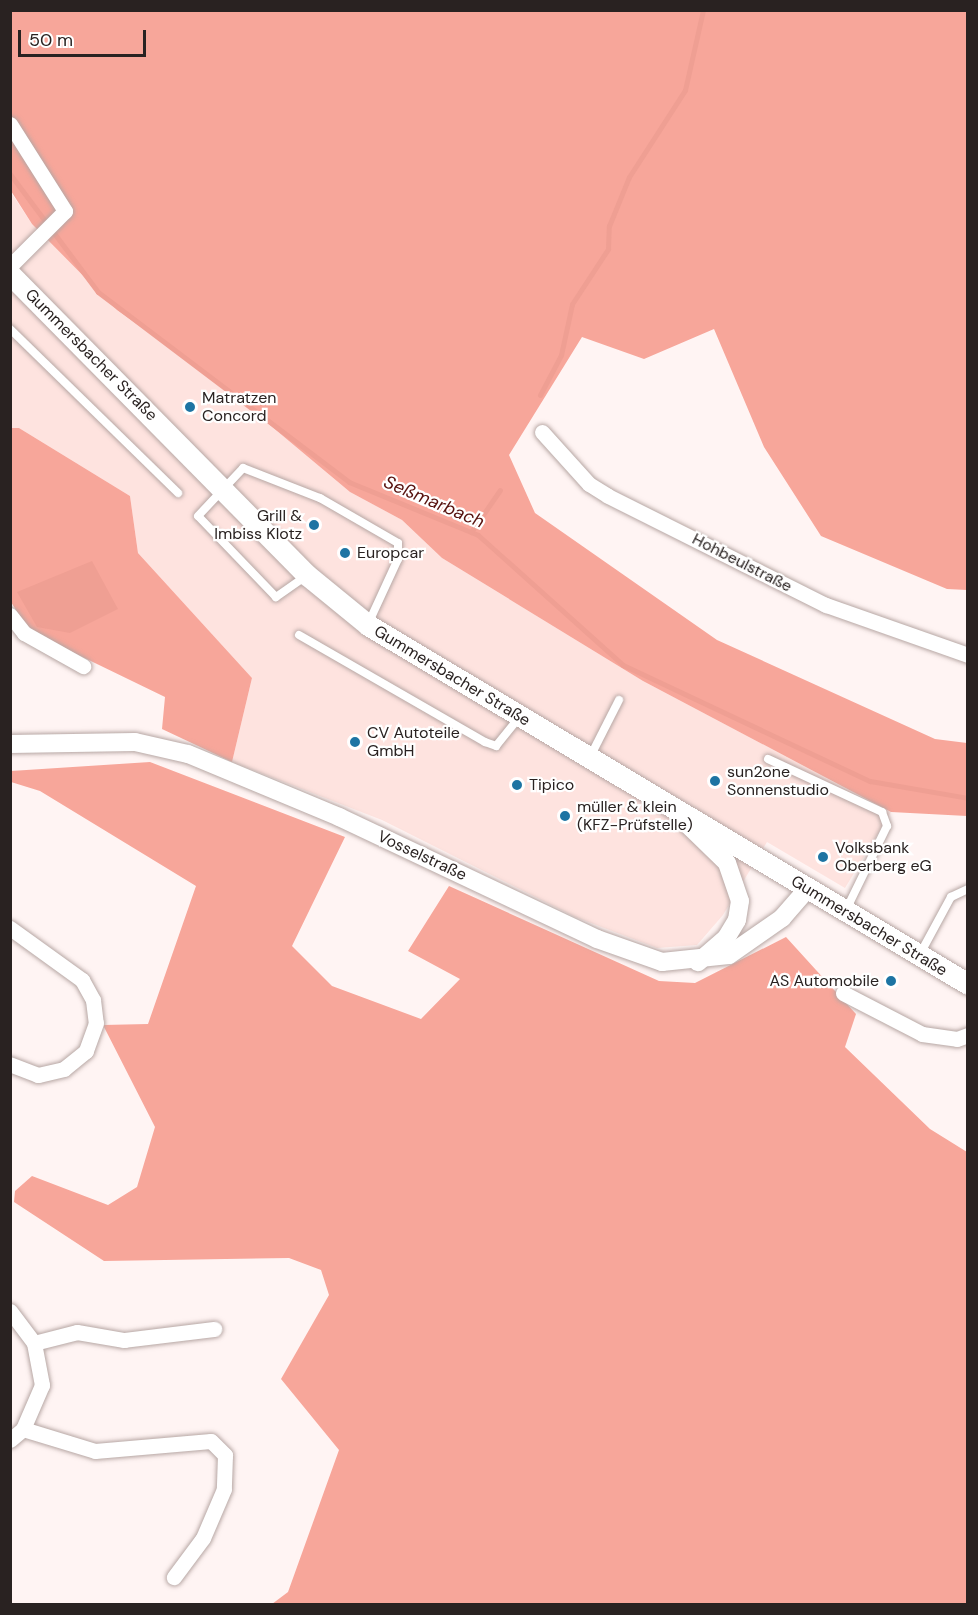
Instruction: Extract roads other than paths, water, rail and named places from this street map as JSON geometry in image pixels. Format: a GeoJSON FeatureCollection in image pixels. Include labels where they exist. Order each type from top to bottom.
{"type":"FeatureCollection","features":[{"type":"Feature","properties":{"kind":"main road","name":"Gummersbacher Straße"},"geometry":{"type":"LineString","coordinates":[[10,274],[307,575],[368,625],[670,808],[968,984]]}},
{"type":"Feature","properties":{"kind":"street"},"geometry":{"type":"LineString","coordinates":[[10,124],[65,211],[10,266]]}},
{"type":"Feature","properties":{"kind":"street","name":"Hohbeulstraße"},"geometry":{"type":"LineString","coordinates":[[542,432],[589,484],[608,496],[826,605],[968,655]]}},
{"type":"Feature","properties":{"kind":"street"},"geometry":{"type":"LineString","coordinates":[[10,615],[24,633],[83,666]]}},
{"type":"Feature","properties":{"kind":"street","name":"Vosselstraße"},"geometry":{"type":"LineString","coordinates":[[10,744],[135,742],[188,754],[339,817],[633,955],[698,962],[723,957],[750,942],[807,889]]}},
{"type":"Feature","properties":{"kind":"street"},"geometry":{"type":"LineString","coordinates":[[670,808],[727,863],[738,883],[737,920],[698,962]]}},
{"type":"Feature","properties":{"kind":"street"},"geometry":{"type":"LineString","coordinates":[[10,928],[82,980],[93,1000],[96,1023],[86,1051],[64,1070],[38,1075],[10,1064]]}},
{"type":"Feature","properties":{"kind":"street"},"geometry":{"type":"LineString","coordinates":[[843,993],[921,1034],[957,1039],[968,1035]]}},
{"type":"Feature","properties":{"kind":"street"},"geometry":{"type":"LineString","coordinates":[[10,1311],[34,1343],[42,1385],[23,1429],[10,1440]]}},
{"type":"Feature","properties":{"kind":"street"},"geometry":{"type":"LineString","coordinates":[[34,1343],[77,1332],[124,1340],[214,1329]]}},
{"type":"Feature","properties":{"kind":"street"},"geometry":{"type":"LineString","coordinates":[[23,1429],[95,1451],[211,1441],[225,1455],[224,1490],[204,1538],[174,1577]]}},
{"type":"Feature","properties":{"kind":"lane"},"geometry":{"type":"LineString","coordinates":[[10,329],[178,493]]}},
{"type":"Feature","properties":{"kind":"lane"},"geometry":{"type":"LineString","coordinates":[[307,575],[276,597],[198,516],[243,468],[254,469],[329,503],[398,543],[398,559],[368,625]]}},
{"type":"Feature","properties":{"kind":"lane"},"geometry":{"type":"LineString","coordinates":[[299,635],[485,742],[496,746],[519,717]]}},
{"type":"Feature","properties":{"kind":"lane"},"geometry":{"type":"LineString","coordinates":[[589,759],[619,700]]}},
{"type":"Feature","properties":{"kind":"lane"},"geometry":{"type":"LineString","coordinates":[[768,759],[882,812],[887,826],[845,912]]}},
{"type":"Feature","properties":{"kind":"lane"},"geometry":{"type":"LineString","coordinates":[[919,956],[951,897],[968,889]]}},
{"type":"Feature","properties":{"kind":"waterway"},"geometry":{"type":"LineString","coordinates":[[540,395],[561,355],[572,304],[608,249],[609,226],[629,177],[685,90],[703,10]]}},
{"type":"Feature","properties":{"kind":"waterway","name":"Seßmarbach"},"geometry":{"type":"LineString","coordinates":[[10,174],[98,292],[349,482],[478,535],[623,665],[870,781],[968,798]]}},
{"type":"Feature","properties":{"kind":"waterway"},"geometry":{"type":"LineString","coordinates":[[471,532],[500,490]]}},
{"type":"Feature","properties":{"kind":"place","name":"Matratzen Concord"},"geometry":{"type":"Point","coordinates":[190,407]}},
{"type":"Feature","properties":{"kind":"place","name":"Grill & Imbiss Klotz"},"geometry":{"type":"Point","coordinates":[314,525]}},
{"type":"Feature","properties":{"kind":"place","name":"Europcar"},"geometry":{"type":"Point","coordinates":[345,553]}},
{"type":"Feature","properties":{"kind":"place","name":"CV Autoteile GmbH"},"geometry":{"type":"Point","coordinates":[355,742]}},
{"type":"Feature","properties":{"kind":"place","name":"sun2one Sonnenstudio"},"geometry":{"type":"Point","coordinates":[715,781]}},
{"type":"Feature","properties":{"kind":"place","name":"Tipico"},"geometry":{"type":"Point","coordinates":[517,785]}},
{"type":"Feature","properties":{"kind":"place","name":"müller & klein (KFZ-Prüfstelle)"},"geometry":{"type":"Point","coordinates":[565,816]}},
{"type":"Feature","properties":{"kind":"place","name":"Volksbank Oberberg eG"},"geometry":{"type":"Point","coordinates":[823,857]}},
{"type":"Feature","properties":{"kind":"place","name":"AS Automobile"},"geometry":{"type":"Point","coordinates":[891,981]}}]}
